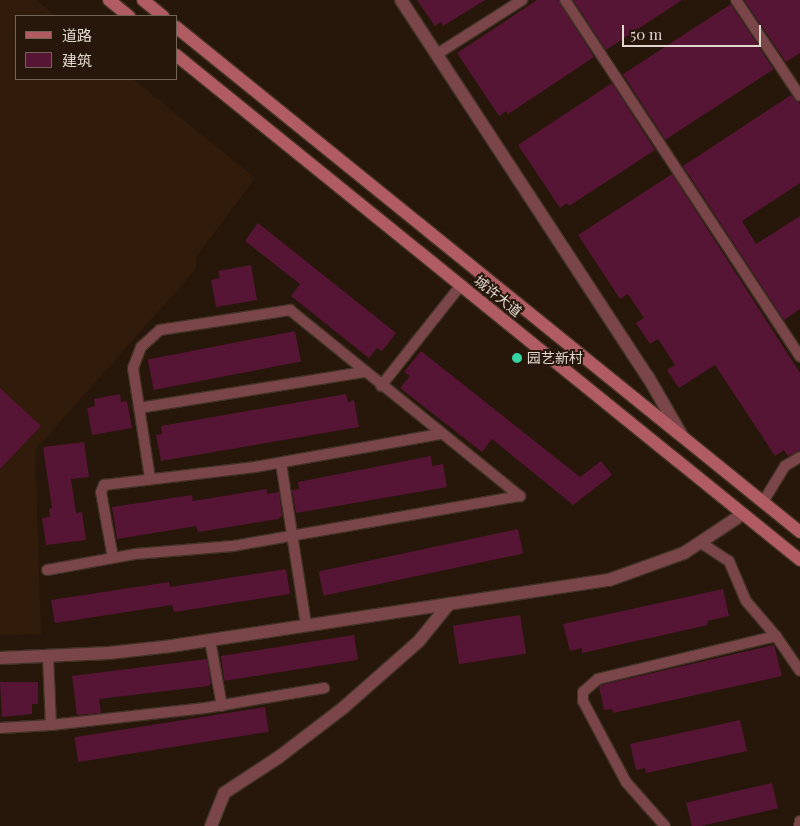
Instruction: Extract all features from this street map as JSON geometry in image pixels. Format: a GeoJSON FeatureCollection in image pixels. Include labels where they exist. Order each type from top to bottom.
{"type":"FeatureCollection","features":[{"type":"Feature","properties":{"kind":"main road"},"geometry":{"type":"LineString","coordinates":[[108,0],[128,15]]}},
{"type":"Feature","properties":{"kind":"main road"},"geometry":{"type":"LineString","coordinates":[[143,0],[162,15]]}},
{"type":"Feature","properties":{"kind":"main road","name":"城许大道"},"geometry":{"type":"LineString","coordinates":[[178,29],[800,532]]}},
{"type":"Feature","properties":{"kind":"main road","name":"城许大道"},"geometry":{"type":"LineString","coordinates":[[178,57],[800,560]]}},
{"type":"Feature","properties":{"kind":"street"},"geometry":{"type":"LineString","coordinates":[[402,0],[648,376],[682,436]]}},
{"type":"Feature","properties":{"kind":"street"},"geometry":{"type":"LineString","coordinates":[[0,658],[48,657],[210,640],[609,580],[665,562],[702,543],[743,514]]}},
{"type":"Feature","properties":{"kind":"street"},"geometry":{"type":"LineString","coordinates":[[211,826],[224,793],[280,757],[343,708],[418,641],[449,604]]}},
{"type":"Feature","properties":{"kind":"lane"},"geometry":{"type":"LineString","coordinates":[[437,54],[522,0]]}},
{"type":"Feature","properties":{"kind":"lane"},"geometry":{"type":"LineString","coordinates":[[565,0],[800,356]]}},
{"type":"Feature","properties":{"kind":"lane"},"geometry":{"type":"LineString","coordinates":[[736,0],[800,96]]}},
{"type":"Feature","properties":{"kind":"lane"},"geometry":{"type":"LineString","coordinates":[[381,386],[461,285]]}},
{"type":"Feature","properties":{"kind":"lane"},"geometry":{"type":"LineString","coordinates":[[48,570],[113,558],[233,546],[520,496],[440,434],[290,310],[160,330],[146,342],[135,360],[139,408],[150,478]]}},
{"type":"Feature","properties":{"kind":"lane"},"geometry":{"type":"LineString","coordinates":[[139,408],[365,372]]}},
{"type":"Feature","properties":{"kind":"lane"},"geometry":{"type":"LineString","coordinates":[[113,558],[101,492],[104,485],[280,463],[440,434]]}},
{"type":"Feature","properties":{"kind":"lane"},"geometry":{"type":"LineString","coordinates":[[763,502],[785,466],[800,457]]}},
{"type":"Feature","properties":{"kind":"lane"},"geometry":{"type":"LineString","coordinates":[[280,463],[306,625]]}},
{"type":"Feature","properties":{"kind":"lane"},"geometry":{"type":"LineString","coordinates":[[702,543],[729,561],[746,601],[776,636],[800,671]]}},
{"type":"Feature","properties":{"kind":"lane"},"geometry":{"type":"LineString","coordinates":[[665,826],[626,782],[583,701],[583,692],[598,679],[776,636]]}},
{"type":"Feature","properties":{"kind":"lane"},"geometry":{"type":"LineString","coordinates":[[210,640],[222,706]]}},
{"type":"Feature","properties":{"kind":"lane"},"geometry":{"type":"LineString","coordinates":[[48,657],[52,726]]}},
{"type":"Feature","properties":{"kind":"lane"},"geometry":{"type":"LineString","coordinates":[[0,728],[52,726],[222,706],[324,688]]}},
{"type":"Feature","properties":{"kind":"lane"},"geometry":{"type":"LineString","coordinates":[[799,826],[800,821]]}},
{"type":"Feature","properties":{"kind":"shaded area"},"geometry":{"type":"Polygon","coordinates":[[[0,0],[36,0],[55,15],[15,15],[15,80],[134,80],[255,178],[196,257],[196,269],[35,450],[41,634],[0,635],[0,0]]]}},
{"type":"Feature","properties":{"kind":"building"},"geometry":{"type":"Polygon","coordinates":[[[417,0],[485,0],[443,26],[441,22],[435,26],[417,0]]]}},
{"type":"Feature","properties":{"kind":"building"},"geometry":{"type":"Polygon","coordinates":[[[537,0],[558,0],[594,57],[508,114],[506,111],[499,116],[457,53],[537,0]]]}},
{"type":"Feature","properties":{"kind":"building"},"geometry":{"type":"Polygon","coordinates":[[[573,0],[682,0],[606,50],[573,0]]]}},
{"type":"Feature","properties":{"kind":"building"},"geometry":{"type":"Polygon","coordinates":[[[744,0],[800,0],[800,53],[786,62],[744,0]]]}},
{"type":"Feature","properties":{"kind":"building"},"geometry":{"type":"Polygon","coordinates":[[[731,4],[773,69],[665,140],[623,74],[731,4]]]}},
{"type":"Feature","properties":{"kind":"building"},"geometry":{"type":"Polygon","coordinates":[[[612,83],[655,150],[569,206],[567,203],[560,208],[518,145],[612,83]]]}},
{"type":"Feature","properties":{"kind":"building"},"geometry":{"type":"Polygon","coordinates":[[[791,95],[800,104],[800,183],[742,221],[756,244],[800,216],[800,309],[784,320],[683,166],[791,95]]]}},
{"type":"Feature","properties":{"kind":"building"},"geometry":{"type":"Polygon","coordinates":[[[672,174],[800,373],[800,450],[788,456],[784,450],[775,456],[715,365],[679,388],[667,370],[675,365],[658,339],[650,344],[636,323],[644,318],[628,294],[620,299],[578,235],[672,174]]]}},
{"type":"Feature","properties":{"kind":"building"},"geometry":{"type":"Polygon","coordinates":[[[258,223],[396,333],[382,351],[377,348],[369,358],[291,296],[300,284],[245,241],[258,223]]]}},
{"type":"Feature","properties":{"kind":"building"},"geometry":{"type":"Polygon","coordinates":[[[251,265],[257,300],[216,307],[211,280],[220,278],[218,271],[251,265]]]}},
{"type":"Feature","properties":{"kind":"building"},"geometry":{"type":"Polygon","coordinates":[[[295,331],[301,361],[154,390],[148,360],[295,331]]]}},
{"type":"Feature","properties":{"kind":"building"},"geometry":{"type":"Polygon","coordinates":[[[421,351],[580,477],[601,461],[612,475],[573,505],[492,439],[482,452],[400,388],[410,376],[404,372],[421,351]]]}},
{"type":"Feature","properties":{"kind":"building"},"geometry":{"type":"Polygon","coordinates":[[[0,388],[41,426],[0,469],[0,388]]]}},
{"type":"Feature","properties":{"kind":"building"},"geometry":{"type":"Polygon","coordinates":[[[120,394],[121,402],[127,401],[132,428],[92,435],[87,408],[95,406],[94,399],[120,394]]]}},
{"type":"Feature","properties":{"kind":"building"},"geometry":{"type":"Polygon","coordinates":[[[346,394],[348,402],[354,400],[359,427],[161,461],[156,435],[162,434],[161,426],[346,394]]]}},
{"type":"Feature","properties":{"kind":"building"},"geometry":{"type":"Polygon","coordinates":[[[84,442],[89,477],[71,479],[76,513],[82,512],[86,540],[46,545],[42,518],[50,517],[49,509],[52,508],[43,447],[84,442]]]}},
{"type":"Feature","properties":{"kind":"building"},"geometry":{"type":"Polygon","coordinates":[[[431,456],[432,466],[443,464],[447,487],[296,513],[292,490],[299,489],[298,482],[431,456]]]}},
{"type":"Feature","properties":{"kind":"building"},"geometry":{"type":"Polygon","coordinates":[[[267,489],[267,494],[279,492],[282,516],[278,519],[198,532],[196,526],[117,539],[112,507],[192,495],[193,501],[267,489]]]}},
{"type":"Feature","properties":{"kind":"building"},"geometry":{"type":"Polygon","coordinates":[[[518,529],[523,553],[324,596],[318,571],[518,529]]]}},
{"type":"Feature","properties":{"kind":"building"},"geometry":{"type":"Polygon","coordinates":[[[286,569],[290,594],[174,612],[172,605],[55,623],[51,600],[169,582],[170,587],[286,569]]]}},
{"type":"Feature","properties":{"kind":"building"},"geometry":{"type":"Polygon","coordinates":[[[723,589],[729,616],[707,621],[708,625],[582,653],[582,648],[570,651],[563,624],[723,589]]]}},
{"type":"Feature","properties":{"kind":"building"},"geometry":{"type":"Polygon","coordinates":[[[520,615],[526,654],[459,664],[453,626],[520,615]]]}},
{"type":"Feature","properties":{"kind":"building"},"geometry":{"type":"Polygon","coordinates":[[[354,635],[358,660],[225,681],[221,656],[354,635]]]}},
{"type":"Feature","properties":{"kind":"building"},"geometry":{"type":"Polygon","coordinates":[[[774,645],[782,676],[613,713],[612,709],[604,710],[599,687],[601,685],[774,645]]]}},
{"type":"Feature","properties":{"kind":"building"},"geometry":{"type":"Polygon","coordinates":[[[207,659],[211,683],[208,686],[99,699],[101,713],[77,715],[72,676],[207,659]]]}},
{"type":"Feature","properties":{"kind":"building"},"geometry":{"type":"Polygon","coordinates":[[[0,682],[38,682],[38,704],[32,704],[32,714],[2,717],[0,682]]]}},
{"type":"Feature","properties":{"kind":"building"},"geometry":{"type":"Polygon","coordinates":[[[265,707],[269,732],[78,762],[74,737],[265,707]]]}},
{"type":"Feature","properties":{"kind":"building"},"geometry":{"type":"Polygon","coordinates":[[[740,720],[747,751],[646,773],[645,768],[636,770],[630,744],[740,720]]]}},
{"type":"Feature","properties":{"kind":"building"},"geometry":{"type":"Polygon","coordinates":[[[772,783],[778,808],[701,826],[692,826],[686,803],[772,783]]]}},
{"type":"Feature","properties":{"kind":"place","name":"园艺新村"},"geometry":{"type":"Point","coordinates":[517,358]}}]}
